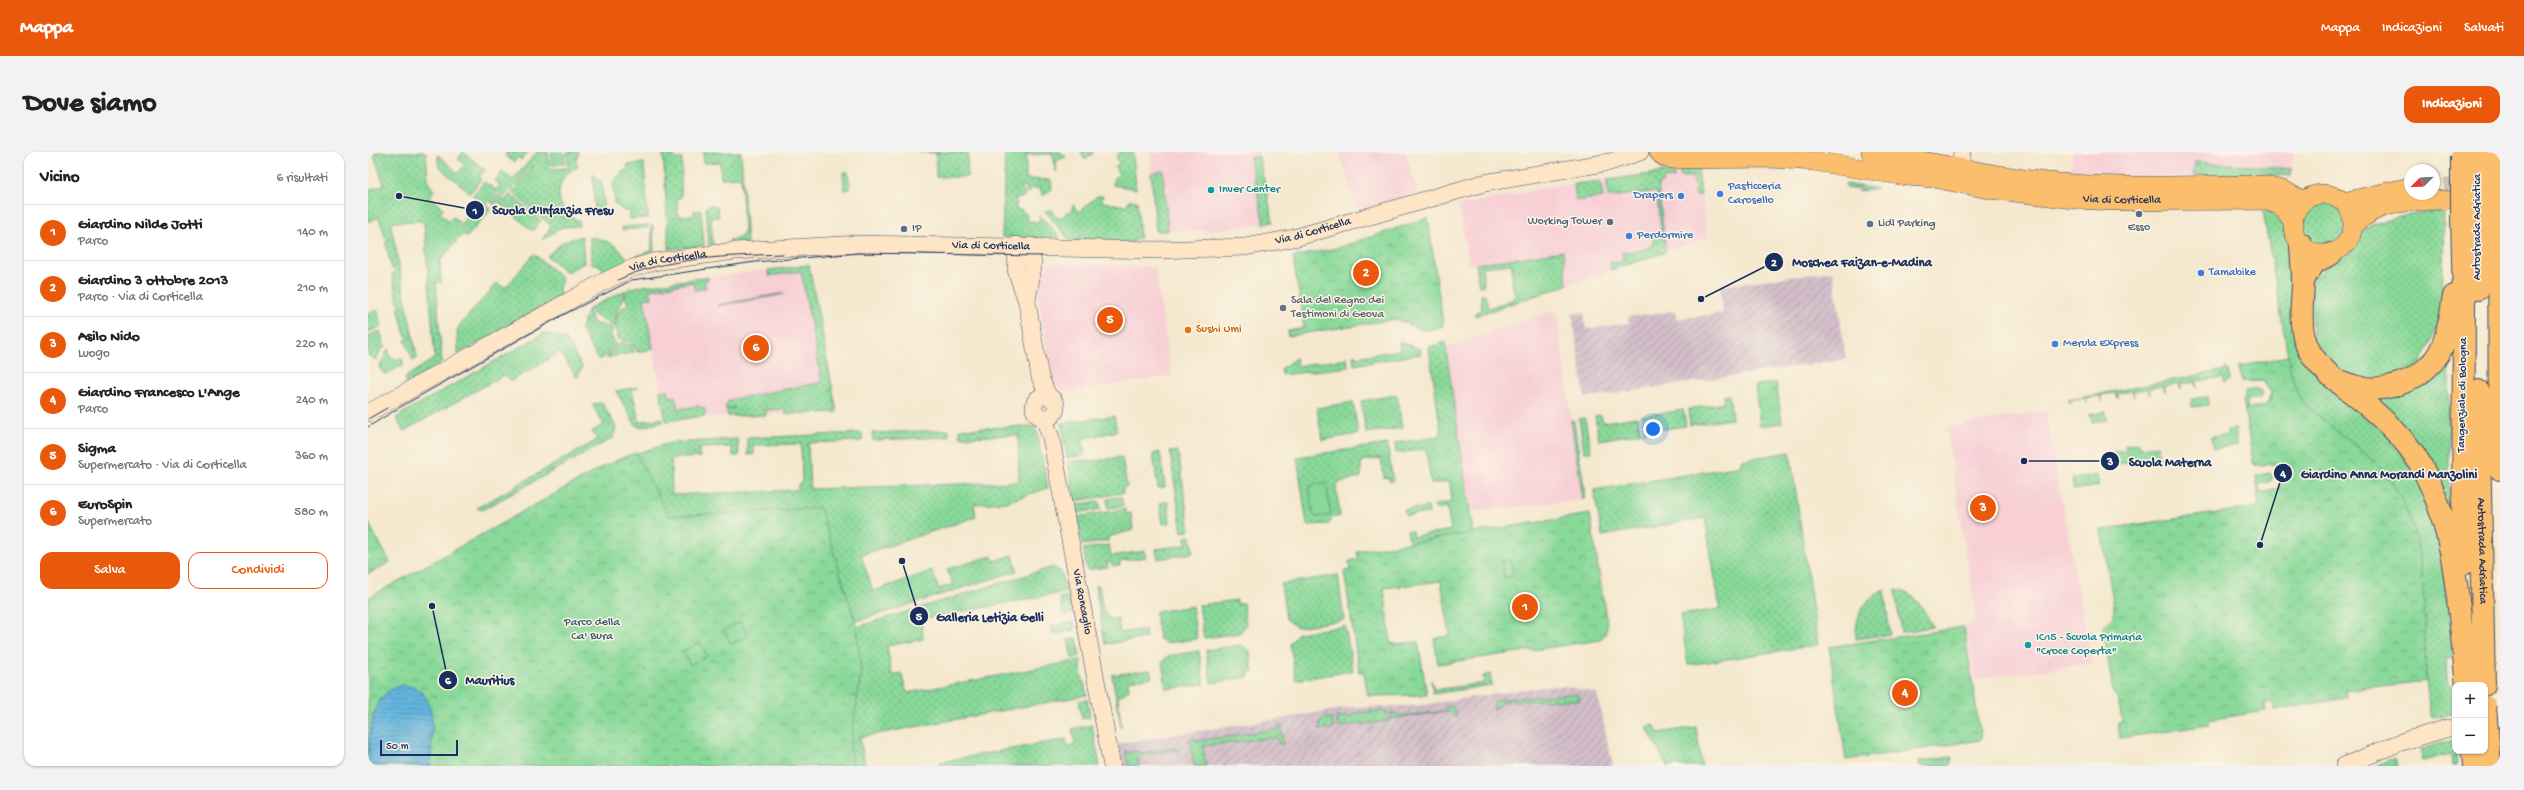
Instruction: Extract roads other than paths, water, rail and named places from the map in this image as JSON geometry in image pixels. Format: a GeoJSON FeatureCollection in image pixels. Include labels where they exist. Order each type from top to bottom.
{"type":"FeatureCollection","features":[{"type":"Feature","properties":{"kind":"highway","name":"Autostrada Adriatica"},"geometry":{"type":"LineString","coordinates":[[2480,154],[2476,219],[2484,682]]}},
{"type":"Feature","properties":{"kind":"highway","name":"Autostrada Adriatica"},"geometry":{"type":"LineString","coordinates":[[2476,219],[2500,469]]}},
{"type":"Feature","properties":{"kind":"highway"},"geometry":{"type":"LineString","coordinates":[[2334,378],[2356,387],[2388,387],[2411,379],[2430,365],[2443,347],[2476,219]]}},
{"type":"Feature","properties":{"kind":"highway","name":"Tangenziale di Bologna"},"geometry":{"type":"LineString","coordinates":[[2468,682],[2462,513],[2464,376],[2476,219]]}},
{"type":"Feature","properties":{"kind":"highway"},"geometry":{"type":"LineString","coordinates":[[2301,244],[2303,280],[2301,314],[2304,338],[2312,356],[2334,378],[2382,419],[2404,441],[2418,461],[2434,492],[2445,527],[2453,562],[2468,682]]}},
{"type":"Feature","properties":{"kind":"highway"},"geometry":{"type":"LineString","coordinates":[[2303,280],[2315,262],[2331,254]]}},
{"type":"Feature","properties":{"kind":"highway"},"geometry":{"type":"LineString","coordinates":[[2486,718],[2490,766]]}},
{"type":"Feature","properties":{"kind":"highway"},"geometry":{"type":"LineString","coordinates":[[2472,754],[2474,766]]}},
{"type":"Feature","properties":{"kind":"main road","name":"Via di Corticella"},"geometry":{"type":"LineString","coordinates":[[1658,152],[1666,158],[1683,156],[1806,160],[1923,177],[1942,165],[1961,160],[1997,176],[2084,184],[2260,185],[2283,190],[2303,201]]}},
{"type":"Feature","properties":{"kind":"main road","name":"Via di Corticella"},"geometry":{"type":"LineString","coordinates":[[1871,152],[1942,165],[2002,191],[2096,200],[2266,200],[2282,207],[2294,223],[2295,234],[2301,244]]}},
{"type":"Feature","properties":{"kind":"main road"},"geometry":{"type":"LineString","coordinates":[[2294,223],[2296,211],[2303,201],[2325,194],[2344,202],[2404,188]]}},
{"type":"Feature","properties":{"kind":"main road"},"geometry":{"type":"LineString","coordinates":[[2301,244],[2314,253],[2331,254],[2341,249],[2349,241],[2354,225],[2366,214],[2383,207],[2418,200],[2441,191]]}},
{"type":"Feature","properties":{"kind":"main road"},"geometry":{"type":"LineString","coordinates":[[2344,202],[2354,225]]}},
{"type":"Feature","properties":{"kind":"street","name":"Via di Corticella"},"geometry":{"type":"LineString","coordinates":[[368,413],[601,283],[646,263],[735,251],[866,243],[1198,250],[1273,243],[1484,183],[1610,162],[1640,152]]}},
{"type":"Feature","properties":{"kind":"street","name":"Via Roncaglio"},"geometry":{"type":"LineString","coordinates":[[1024,246],[1033,267],[1026,302],[1044,396],[1035,400],[1033,407],[1037,415],[1047,417],[1112,766]]}},
{"type":"Feature","properties":{"kind":"street"},"geometry":{"type":"LineString","coordinates":[[2344,766],[2400,742],[2448,728]]}},
{"type":"Feature","properties":{"kind":"water"},"geometry":{"type":"Polygon","coordinates":[[[403,685],[416,688],[424,695],[429,705],[432,716],[431,766],[368,766],[369,742],[373,717],[377,706],[383,696],[392,689],[403,685]]]}},
{"type":"Feature","properties":{"kind":"tunnel"},"geometry":{"type":"LineString","coordinates":[[2444,187],[2477,187]]}},
{"type":"Feature","properties":{"kind":"tram line"},"geometry":{"type":"LineString","coordinates":[[368,427],[402,406],[563,315],[632,280],[755,262],[859,253],[1042,256]]}},
{"type":"Feature","properties":{"kind":"tram line"},"geometry":{"type":"LineString","coordinates":[[618,280],[636,272],[677,262],[720,257],[783,254]]}},
{"type":"Feature","properties":{"kind":"tram line"},"geometry":{"type":"LineString","coordinates":[[368,419],[387,408]]}},
{"type":"Feature","properties":{"kind":"place","name":"Inver Center"},"geometry":{"type":"Point","coordinates":[1211,190]}},
{"type":"Feature","properties":{"kind":"place","name":"Pasticceria Carosello"},"geometry":{"type":"Point","coordinates":[1720,194]}},
{"type":"Feature","properties":{"kind":"place","name":"Scuola d'Infanzia Fresu"},"geometry":{"type":"Point","coordinates":[399,196]}},
{"type":"Feature","properties":{"kind":"place","name":"Drapers"},"geometry":{"type":"Point","coordinates":[1681,196]}},
{"type":"Feature","properties":{"kind":"place","name":"Esso"},"geometry":{"type":"Point","coordinates":[2139,214]}},
{"type":"Feature","properties":{"kind":"place","name":"Working Tower"},"geometry":{"type":"Point","coordinates":[1610,222]}},
{"type":"Feature","properties":{"kind":"place","name":"Lidl Parking"},"geometry":{"type":"Point","coordinates":[1870,224]}},
{"type":"Feature","properties":{"kind":"place","name":"IP"},"geometry":{"type":"Point","coordinates":[904,229]}},
{"type":"Feature","properties":{"kind":"place","name":"Perdormire"},"geometry":{"type":"Point","coordinates":[1629,236]}},
{"type":"Feature","properties":{"kind":"place","name":"Giardino 3 ottobre 2013"},"geometry":{"type":"Point","coordinates":[1366,273]}},
{"type":"Feature","properties":{"kind":"place","name":"Tamabike"},"geometry":{"type":"Point","coordinates":[2201,273]}},
{"type":"Feature","properties":{"kind":"place","name":"Moschea Faizan-e-Madina"},"geometry":{"type":"Point","coordinates":[1701,299]}},
{"type":"Feature","properties":{"kind":"place","name":"Sala del Regno dei Testimoni di Geova"},"geometry":{"type":"Point","coordinates":[1283,308]}},
{"type":"Feature","properties":{"kind":"place","name":"Sigma"},"geometry":{"type":"Point","coordinates":[1110,320]}},
{"type":"Feature","properties":{"kind":"place","name":"Sushi Umi"},"geometry":{"type":"Point","coordinates":[1188,330]}},
{"type":"Feature","properties":{"kind":"place","name":"Merula Express"},"geometry":{"type":"Point","coordinates":[2055,344]}},
{"type":"Feature","properties":{"kind":"place","name":"EuroSpin"},"geometry":{"type":"Point","coordinates":[756,348]}},
{"type":"Feature","properties":{"kind":"place","name":"Scuola Materna"},"geometry":{"type":"Point","coordinates":[2024,461]}},
{"type":"Feature","properties":{"kind":"place","name":"Asilo Nido"},"geometry":{"type":"Point","coordinates":[1983,508]}},
{"type":"Feature","properties":{"kind":"place","name":"Giardino Anna Morandi Manzolini"},"geometry":{"type":"Point","coordinates":[2260,545]}},
{"type":"Feature","properties":{"kind":"place","name":"Galleria Letizia Gelli"},"geometry":{"type":"Point","coordinates":[902,561]}},
{"type":"Feature","properties":{"kind":"place","name":"Mauritius"},"geometry":{"type":"Point","coordinates":[432,606]}},
{"type":"Feature","properties":{"kind":"place","name":"Giardino Nilde Jotti"},"geometry":{"type":"Point","coordinates":[1525,607]}},
{"type":"Feature","properties":{"kind":"place","name":"IC15 - Scuola Primaria \"Croce Coperta\""},"geometry":{"type":"Point","coordinates":[2028,645]}},
{"type":"Feature","properties":{"kind":"place","name":"Giardino Francesco L'Ange"},"geometry":{"type":"Point","coordinates":[1905,693]}},
{"type":"Feature","properties":{"kind":"park label","name":"Parco della Ca' Bura"},"geometry":{"type":"Point","coordinates":[592,630]}}]}
